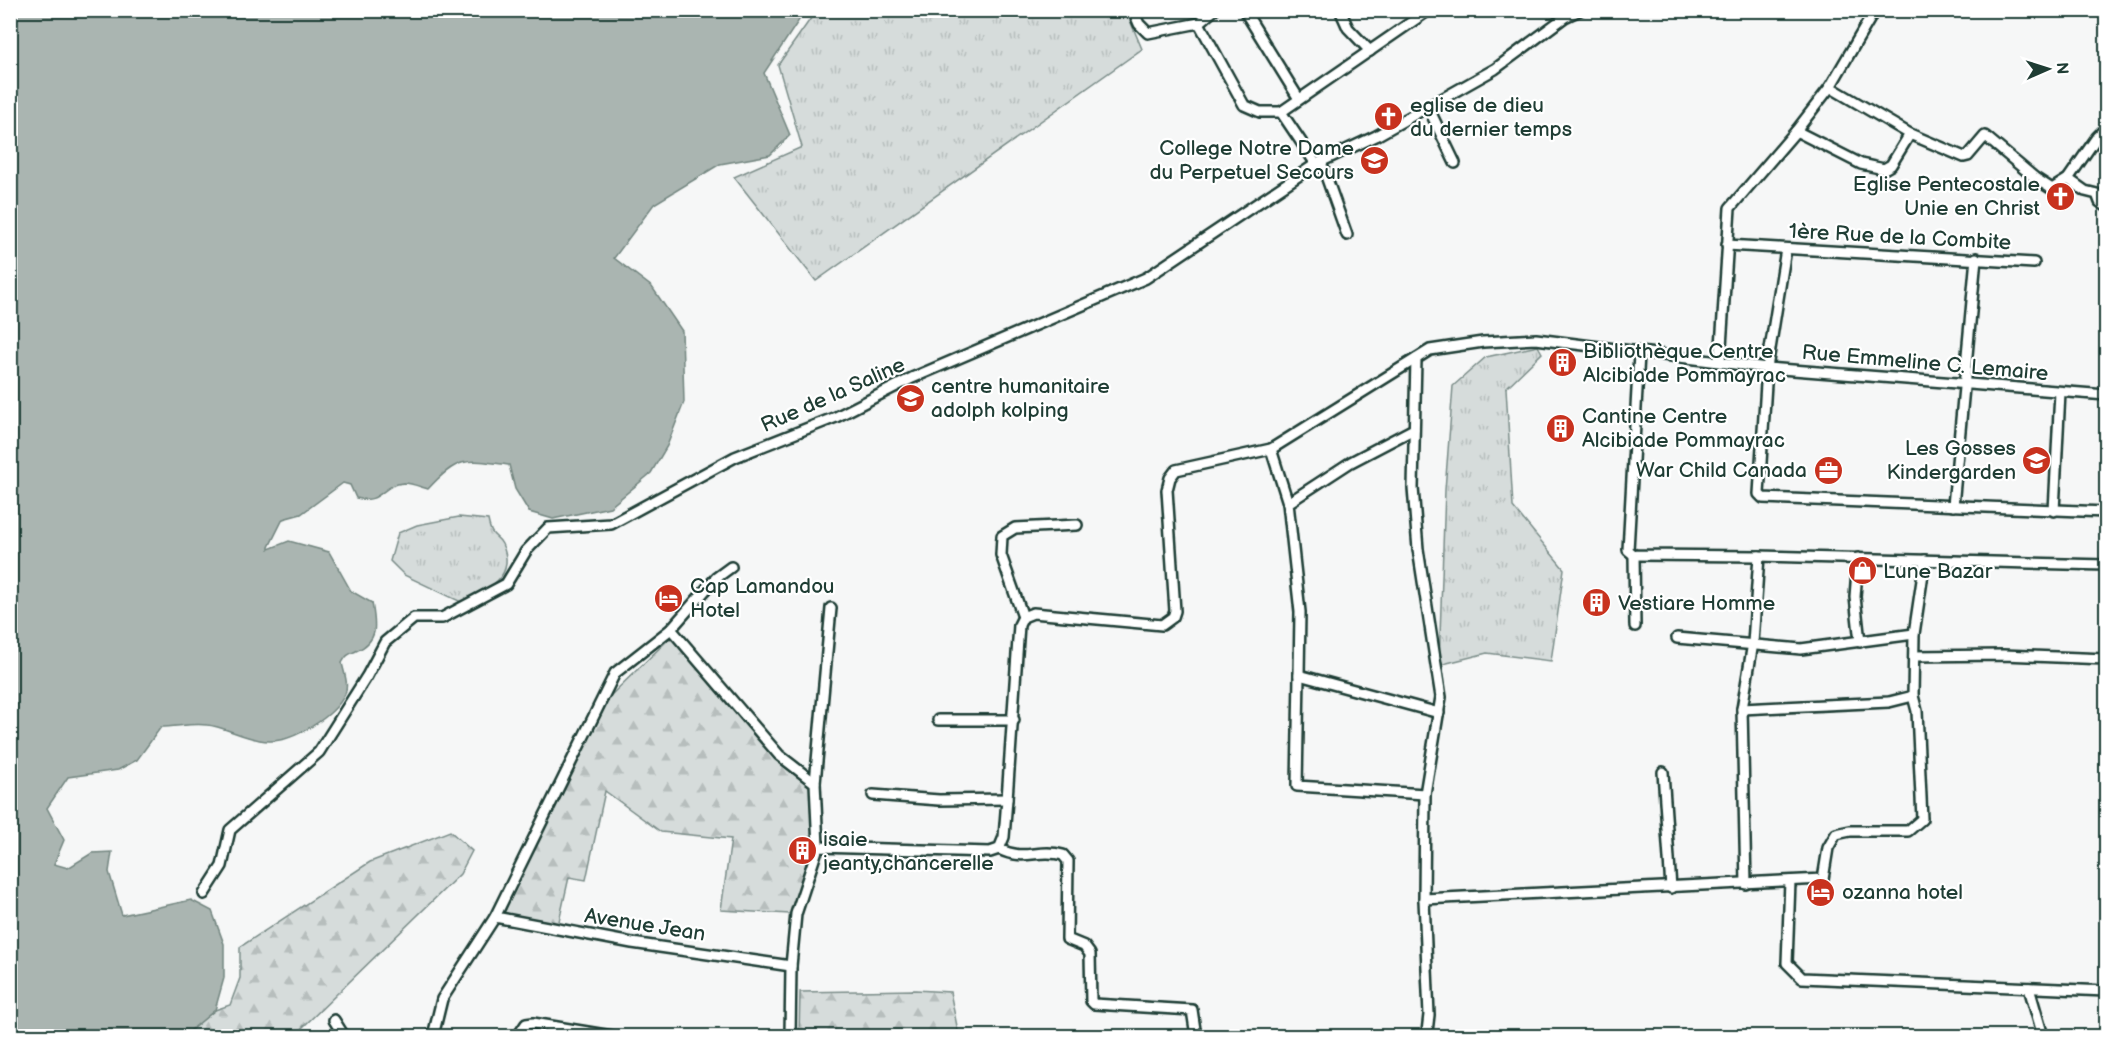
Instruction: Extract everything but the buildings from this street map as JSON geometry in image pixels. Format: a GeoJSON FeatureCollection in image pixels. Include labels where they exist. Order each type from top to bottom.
{"type":"FeatureCollection","features":[{"type":"Feature","properties":{"kind":"street"},"geometry":{"type":"LineString","coordinates":[[1133,10],[1139,24],[1148,33],[1199,23],[1214,10]]}},
{"type":"Feature","properties":{"kind":"street"},"geometry":{"type":"LineString","coordinates":[[1244,10],[1299,99]]}},
{"type":"Feature","properties":{"kind":"street"},"geometry":{"type":"LineString","coordinates":[[1340,10],[1348,28],[1370,51]]}},
{"type":"Feature","properties":{"kind":"street"},"geometry":{"type":"LineString","coordinates":[[1199,23],[1244,105],[1260,112],[1281,112],[1429,10]]}},
{"type":"Feature","properties":{"kind":"street"},"geometry":{"type":"LineString","coordinates":[[1556,10],[1565,17]]}},
{"type":"Feature","properties":{"kind":"street","name":"Rue de la Saline"},"geometry":{"type":"LineString","coordinates":[[204,894],[222,866],[230,830],[319,752],[367,676],[385,642],[414,618],[442,618],[506,584],[526,551],[548,528],[611,524],[735,457],[836,417],[912,378],[1146,278],[1319,163],[1495,69],[1565,17],[1580,10]]}},
{"type":"Feature","properties":{"kind":"street"},"geometry":{"type":"LineString","coordinates":[[1720,362],[1730,208],[1796,131],[1830,87],[1875,10]]}},
{"type":"Feature","properties":{"kind":"street"},"geometry":{"type":"LineString","coordinates":[[1830,87],[1910,134],[1964,157],[1968,156],[1985,136],[2052,189],[2068,179],[2106,128]]}},
{"type":"Feature","properties":{"kind":"street"},"geometry":{"type":"LineString","coordinates":[[1428,106],[1455,163]]}},
{"type":"Feature","properties":{"kind":"street"},"geometry":{"type":"LineString","coordinates":[[1281,112],[1319,163],[1347,235]]}},
{"type":"Feature","properties":{"kind":"street"},"geometry":{"type":"LineString","coordinates":[[1796,131],[1860,164],[1884,169],[1891,165],[1910,134]]}},
{"type":"Feature","properties":{"kind":"street"},"geometry":{"type":"LineString","coordinates":[[2068,179],[2085,192],[2097,194],[2100,202],[2106,206]]}},
{"type":"Feature","properties":{"kind":"street","name":"1ère Rue de la Combite"},"geometry":{"type":"LineString","coordinates":[[1727,245],[2034,263]]}},
{"type":"Feature","properties":{"kind":"street"},"geometry":{"type":"LineString","coordinates":[[1786,249],[1767,368],[1759,494],[1763,498],[2106,512]]}},
{"type":"Feature","properties":{"kind":"street"},"geometry":{"type":"LineString","coordinates":[[1953,506],[1976,258]]}},
{"type":"Feature","properties":{"kind":"street","name":"Rue Emmeline C. Lemaire"},"geometry":{"type":"LineString","coordinates":[[1023,617],[1034,613],[1162,625],[1173,617],[1175,611],[1167,490],[1170,478],[1176,470],[1271,449],[1430,350],[1520,339],[1767,368],[2106,395]]}},
{"type":"Feature","properties":{"kind":"street"},"geometry":{"type":"LineString","coordinates":[[1639,354],[1628,550],[1634,555],[2106,565]]}},
{"type":"Feature","properties":{"kind":"street"},"geometry":{"type":"LineString","coordinates":[[1416,359],[1413,488],[1418,549],[1438,663],[1441,697],[1425,794],[1424,899],[1429,1015],[1427,1032],[1422,1036]]}},
{"type":"Feature","properties":{"kind":"street"},"geometry":{"type":"LineString","coordinates":[[2054,511],[2060,392]]}},
{"type":"Feature","properties":{"kind":"street"},"geometry":{"type":"LineString","coordinates":[[1288,502],[1351,462],[1414,429]]}},
{"type":"Feature","properties":{"kind":"street"},"geometry":{"type":"LineString","coordinates":[[1271,449],[1288,502],[1300,612],[1297,786],[1425,794]]}},
{"type":"Feature","properties":{"kind":"street"},"geometry":{"type":"LineString","coordinates":[[999,849],[1004,837],[1019,625],[1023,617],[1001,555],[1002,536],[1015,528],[1077,525]]}},
{"type":"Feature","properties":{"kind":"street"},"geometry":{"type":"LineString","coordinates":[[1634,555],[1635,626]]}},
{"type":"Feature","properties":{"kind":"street"},"geometry":{"type":"LineString","coordinates":[[1746,884],[1742,709],[1753,643],[1759,556]]}},
{"type":"Feature","properties":{"kind":"street"},"geometry":{"type":"LineString","coordinates":[[1858,558],[1855,597],[1860,642]]}},
{"type":"Feature","properties":{"kind":"street"},"geometry":{"type":"LineString","coordinates":[[1424,899],[1823,879],[1828,848],[1836,834],[1850,831],[1908,831],[1922,819],[1917,711],[1913,696],[1914,634],[1925,560]]}},
{"type":"Feature","properties":{"kind":"street"},"geometry":{"type":"LineString","coordinates":[[433,1036],[442,999],[495,917],[615,673],[671,629],[716,578],[731,567]]}},
{"type":"Feature","properties":{"kind":"street"},"geometry":{"type":"LineString","coordinates":[[790,1036],[791,966],[796,914],[818,847],[815,783],[831,608]]}},
{"type":"Feature","properties":{"kind":"street"},"geometry":{"type":"LineString","coordinates":[[671,629],[779,755],[815,783]]}},
{"type":"Feature","properties":{"kind":"street"},"geometry":{"type":"LineString","coordinates":[[1677,638],[1801,649],[1914,634]]}},
{"type":"Feature","properties":{"kind":"street"},"geometry":{"type":"LineString","coordinates":[[1914,656],[2003,655],[2106,659]]}},
{"type":"Feature","properties":{"kind":"street"},"geometry":{"type":"LineString","coordinates":[[1299,675],[1439,713]]}},
{"type":"Feature","properties":{"kind":"street"},"geometry":{"type":"LineString","coordinates":[[1742,709],[1889,702],[1913,696]]}},
{"type":"Feature","properties":{"kind":"street"},"geometry":{"type":"LineString","coordinates":[[938,720],[1014,720]]}},
{"type":"Feature","properties":{"kind":"street"},"geometry":{"type":"LineString","coordinates":[[1663,772],[1671,888]]}},
{"type":"Feature","properties":{"kind":"street"},"geometry":{"type":"LineString","coordinates":[[873,795],[939,800],[1007,799]]}},
{"type":"Feature","properties":{"kind":"street"},"geometry":{"type":"LineString","coordinates":[[818,847],[918,852],[990,852],[999,849],[1014,856],[1053,852],[1063,855],[1068,861],[1067,939],[1084,946],[1090,954],[1091,1001],[1094,1004],[1192,1010],[1196,1036]]}},
{"type":"Feature","properties":{"kind":"street"},"geometry":{"type":"LineString","coordinates":[[1790,881],[1787,963],[1802,978],[2106,991]]}},
{"type":"Feature","properties":{"kind":"street","name":"Avenue Jean"},"geometry":{"type":"LineString","coordinates":[[495,917],[632,943],[791,966]]}},
{"type":"Feature","properties":{"kind":"street"},"geometry":{"type":"LineString","coordinates":[[2029,988],[2043,1036]]}},
{"type":"Feature","properties":{"kind":"street"},"geometry":{"type":"LineString","coordinates":[[334,1020],[344,1036]]}},
{"type":"Feature","properties":{"kind":"street"},"geometry":{"type":"LineString","coordinates":[[518,1036],[526,1023],[532,1023],[612,1036]]}},
{"type":"Feature","properties":{"kind":"green space"},"geometry":{"type":"Polygon","coordinates":[[[816,11],[1126,11],[1142,49],[816,281],[734,177],[802,147],[778,65],[816,11]]]}},
{"type":"Feature","properties":{"kind":"green space"},"geometry":{"type":"Polygon","coordinates":[[[1538,346],[1542,353],[1506,388],[1513,507],[1564,569],[1551,661],[1487,653],[1439,665],[1445,490],[1453,386],[1486,357],[1538,346]]]}},
{"type":"Feature","properties":{"kind":"green space"},"geometry":{"type":"Polygon","coordinates":[[[459,517],[488,520],[491,531],[502,544],[506,556],[506,566],[497,582],[461,602],[404,575],[390,561],[398,533],[417,525],[459,517]]]}},
{"type":"Feature","properties":{"kind":"green space"},"geometry":{"type":"Polygon","coordinates":[[[672,636],[812,786],[813,855],[790,914],[721,910],[731,839],[661,832],[605,791],[586,880],[569,877],[558,926],[499,914],[609,697],[672,636]]]}},
{"type":"Feature","properties":{"kind":"green space"},"geometry":{"type":"Polygon","coordinates":[[[450,831],[472,851],[460,874],[302,1028],[306,1036],[182,1036],[215,1010],[230,1005],[240,978],[240,947],[370,862],[450,831]]]}},
{"type":"Feature","properties":{"kind":"green space"},"geometry":{"type":"Polygon","coordinates":[[[915,990],[950,992],[959,1036],[799,1036],[800,992],[915,990]]]}},
{"type":"Feature","properties":{"kind":"shaded area"},"geometry":{"type":"Polygon","coordinates":[[[10,11],[805,11],[764,73],[790,135],[770,155],[720,164],[654,204],[614,258],[652,287],[682,331],[684,402],[667,446],[651,473],[610,507],[553,519],[529,512],[515,489],[509,465],[464,462],[447,470],[428,489],[407,483],[396,484],[371,499],[356,498],[350,485],[343,483],[301,514],[283,519],[269,547],[269,549],[289,541],[329,552],[351,591],[372,603],[374,632],[369,642],[343,660],[346,690],[332,711],[301,732],[290,737],[269,741],[253,739],[207,725],[161,727],[137,760],[118,770],[68,777],[47,808],[64,840],[54,864],[68,868],[92,853],[112,852],[109,872],[122,915],[191,900],[212,911],[224,944],[224,978],[215,1010],[185,1035],[11,1036],[10,11]]]}},
{"type":"Feature","properties":{"kind":"place","name":"eglise de dieu du dernier temps"},"geometry":{"type":"Point","coordinates":[1389,117]}},
{"type":"Feature","properties":{"kind":"place","name":"College Notre Dame du Perpetuel Secours"},"geometry":{"type":"Point","coordinates":[1375,160]}},
{"type":"Feature","properties":{"kind":"place","name":"Eglise Pentecostale Unie en Christ"},"geometry":{"type":"Point","coordinates":[2061,196]}},
{"type":"Feature","properties":{"kind":"place","name":"Bibliothèque Centre Alcibiade Pommayrac"},"geometry":{"type":"Point","coordinates":[1562,363]}},
{"type":"Feature","properties":{"kind":"place","name":"centre humanitaire adolph kolping"},"geometry":{"type":"Point","coordinates":[910,398]}},
{"type":"Feature","properties":{"kind":"place","name":"Cantine Centre Alcibiade Pommayrac"},"geometry":{"type":"Point","coordinates":[1561,428]}},
{"type":"Feature","properties":{"kind":"place","name":"Les Gosses Kindergarden"},"geometry":{"type":"Point","coordinates":[2037,460]}},
{"type":"Feature","properties":{"kind":"place","name":"War Child Canada"},"geometry":{"type":"Point","coordinates":[1828,470]}},
{"type":"Feature","properties":{"kind":"place","name":"Lune Bazar"},"geometry":{"type":"Point","coordinates":[1862,571]}},
{"type":"Feature","properties":{"kind":"place","name":"Cap Lamandou Hotel"},"geometry":{"type":"Point","coordinates":[669,598]}},
{"type":"Feature","properties":{"kind":"place","name":"Vestiare Homme"},"geometry":{"type":"Point","coordinates":[1597,603]}},
{"type":"Feature","properties":{"kind":"place","name":"isaie jeanty,chancerelle"},"geometry":{"type":"Point","coordinates":[802,851]}},
{"type":"Feature","properties":{"kind":"place","name":"ozanna hotel"},"geometry":{"type":"Point","coordinates":[1821,892]}}]}
